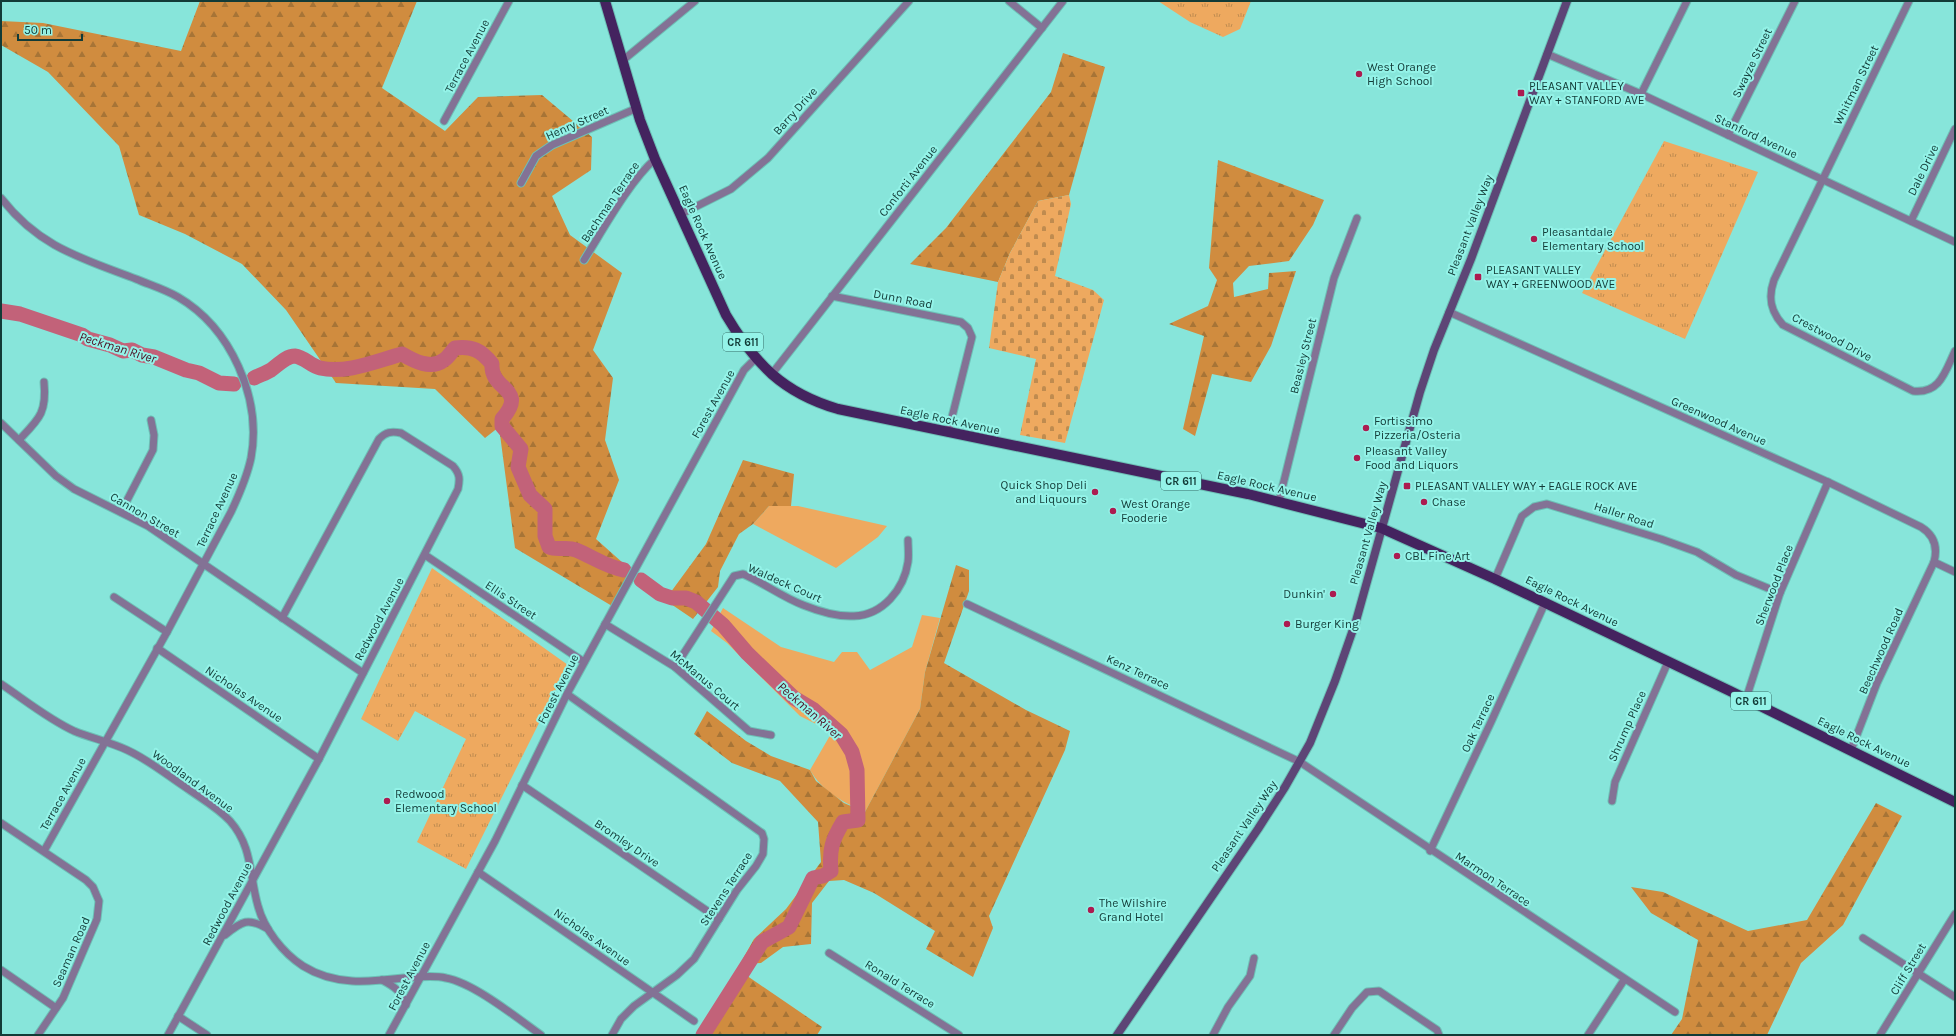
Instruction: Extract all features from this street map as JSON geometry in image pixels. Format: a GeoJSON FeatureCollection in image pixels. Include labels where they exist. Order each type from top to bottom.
{"type":"FeatureCollection","features":[{"type":"Feature","properties":{"kind":"main road","name":"Eagle Rock Avenue"},"geometry":{"type":"LineString","coordinates":[[605,1],[636,109],[655,159],[726,315],[739,338],[756,359],[771,375],[799,394],[825,405],[948,433],[1279,501],[1381,528],[1545,603],[1746,699],[1955,802]]}},
{"type":"Feature","properties":{"kind":"main road","name":"Pleasant Valley Way"},"geometry":{"type":"LineString","coordinates":[[1117,1035],[1258,829],[1300,762],[1335,681],[1356,621],[1420,392],[1448,312],[1473,253],[1567,1]]}},
{"type":"Feature","properties":{"kind":"street","name":"Terrace Avenue"},"geometry":{"type":"LineString","coordinates":[[444,121],[509,1]]}},
{"type":"Feature","properties":{"kind":"street"},"geometry":{"type":"LineString","coordinates":[[622,61],[695,1]]}},
{"type":"Feature","properties":{"kind":"street","name":"Barry Drive"},"geometry":{"type":"LineString","coordinates":[[680,214],[731,190],[768,158],[909,1]]}},
{"type":"Feature","properties":{"kind":"street"},"geometry":{"type":"LineString","coordinates":[[1009,1],[1042,28]]}},
{"type":"Feature","properties":{"kind":"street","name":"Conforti Avenue"},"geometry":{"type":"LineString","coordinates":[[771,375],[1063,1]]}},
{"type":"Feature","properties":{"kind":"street"},"geometry":{"type":"LineString","coordinates":[[1641,94],[1687,1]]}},
{"type":"Feature","properties":{"kind":"street","name":"Swayze Street"},"geometry":{"type":"LineString","coordinates":[[1728,135],[1795,1]]}},
{"type":"Feature","properties":{"kind":"street","name":"Whitman Street"},"geometry":{"type":"LineString","coordinates":[[1822,180],[1909,1]]}},
{"type":"Feature","properties":{"kind":"street","name":"Stanford Avenue"},"geometry":{"type":"LineString","coordinates":[[1547,54],[1641,94],[1955,242]]}},
{"type":"Feature","properties":{"kind":"street","name":"Henry Street"},"geometry":{"type":"LineString","coordinates":[[521,183],[536,156],[552,145],[636,109]]}},
{"type":"Feature","properties":{"kind":"street","name":"Dale Drive"},"geometry":{"type":"LineString","coordinates":[[1911,221],[1955,129]]}},
{"type":"Feature","properties":{"kind":"street","name":"Bachman Terrace"},"geometry":{"type":"LineString","coordinates":[[584,260],[614,213],[647,166],[655,159]]}},
{"type":"Feature","properties":{"kind":"street","name":"Crestwood Drive"},"geometry":{"type":"LineString","coordinates":[[1822,180],[1771,289],[1771,305],[1778,319],[1783,325],[1912,392],[1921,392],[1933,388],[1939,382],[1955,352]]}},
{"type":"Feature","properties":{"kind":"street","name":"Terrace Avenue"},"geometry":{"type":"LineString","coordinates":[[1,198],[22,222],[38,236],[56,247],[162,289],[193,307],[218,331],[234,356],[247,389],[251,405],[253,439],[251,458],[239,495],[167,632],[44,851]]}},
{"type":"Feature","properties":{"kind":"street","name":"Beasley Street"},"geometry":{"type":"LineString","coordinates":[[1279,501],[1334,278],[1357,218]]}},
{"type":"Feature","properties":{"kind":"street","name":"Dunn Road"},"geometry":{"type":"LineString","coordinates":[[832,296],[961,322],[968,328],[972,336],[948,433]]}},
{"type":"Feature","properties":{"kind":"street","name":"Greenwood Avenue"},"geometry":{"type":"LineString","coordinates":[[1448,312],[1828,482],[1928,531],[1937,551],[1934,562]]}},
{"type":"Feature","properties":{"kind":"street","name":"Forest Avenue"},"geometry":{"type":"LineString","coordinates":[[389,1035],[478,872],[584,662],[744,370],[756,359]]}},
{"type":"Feature","properties":{"kind":"street"},"geometry":{"type":"LineString","coordinates":[[19,440],[34,424],[44,410],[44,382]]}},
{"type":"Feature","properties":{"kind":"street"},"geometry":{"type":"LineString","coordinates":[[121,512],[153,450],[154,435],[151,420]]}},
{"type":"Feature","properties":{"kind":"street","name":"Cannon Street"},"geometry":{"type":"LineString","coordinates":[[1,423],[56,476],[74,489],[148,526],[363,673]]}},
{"type":"Feature","properties":{"kind":"street","name":"Redwood Avenue"},"geometry":{"type":"LineString","coordinates":[[168,1035],[222,938],[253,877],[319,759],[425,555],[458,489],[460,481],[458,472],[453,466],[401,433],[392,431],[384,433],[379,439],[282,618]]}},
{"type":"Feature","properties":{"kind":"street","name":"Sherwood Place"},"geometry":{"type":"LineString","coordinates":[[1746,699],[1780,593],[1828,482]]}},
{"type":"Feature","properties":{"kind":"street","name":"Haller Road"},"geometry":{"type":"LineString","coordinates":[[1494,579],[1522,516],[1534,507],[1547,504],[1647,534],[1690,550],[1736,575],[1780,593]]}},
{"type":"Feature","properties":{"kind":"street","name":"Waldeck Court"},"geometry":{"type":"LineString","coordinates":[[675,667],[730,579],[738,574],[743,574],[784,596],[818,610],[854,617],[870,613],[893,597],[902,581],[908,562],[908,540]]}},
{"type":"Feature","properties":{"kind":"street","name":"Ellis Street"},"geometry":{"type":"LineString","coordinates":[[425,555],[584,662]]}},
{"type":"Feature","properties":{"kind":"street"},"geometry":{"type":"LineString","coordinates":[[1934,562],[1955,572]]}},
{"type":"Feature","properties":{"kind":"street","name":"Beechwood Road"},"geometry":{"type":"LineString","coordinates":[[1851,750],[1877,682],[1934,562]]}},
{"type":"Feature","properties":{"kind":"street"},"geometry":{"type":"LineString","coordinates":[[114,597],[167,632]]}},
{"type":"Feature","properties":{"kind":"street","name":"Oak Terrace"},"geometry":{"type":"LineString","coordinates":[[1430,850],[1492,722],[1545,603]]}},
{"type":"Feature","properties":{"kind":"street","name":"Kenz Terrace"},"geometry":{"type":"LineString","coordinates":[[967,604],[1300,762]]}},
{"type":"Feature","properties":{"kind":"street","name":"McManus Court"},"geometry":{"type":"LineString","coordinates":[[605,624],[675,667],[749,731],[771,735]]}},
{"type":"Feature","properties":{"kind":"street","name":"Nicholas Avenue"},"geometry":{"type":"LineString","coordinates":[[157,648],[319,759]]}},
{"type":"Feature","properties":{"kind":"street","name":"Shrump Place"},"geometry":{"type":"LineString","coordinates":[[1612,801],[1615,782],[1668,662]]}},
{"type":"Feature","properties":{"kind":"street","name":"Woodland Avenue"},"geometry":{"type":"LineString","coordinates":[[1,684],[74,731],[105,741],[145,759],[216,809],[230,821],[248,852],[257,905],[269,930],[276,940],[302,966],[326,977],[350,982],[421,977],[446,978],[470,987],[541,1035]]}},
{"type":"Feature","properties":{"kind":"street","name":"Stevens Terrace"},"geometry":{"type":"LineString","coordinates":[[567,694],[762,834],[764,839],[763,854],[756,866],[737,890],[694,959],[677,975],[634,1006],[622,1019],[612,1035]]}},
{"type":"Feature","properties":{"kind":"street","name":"Marmon Terrace"},"geometry":{"type":"LineString","coordinates":[[1300,762],[1624,980],[1675,1012]]}},
{"type":"Feature","properties":{"kind":"street","name":"Bromley Drive"},"geometry":{"type":"LineString","coordinates":[[522,785],[719,920]]}},
{"type":"Feature","properties":{"kind":"street","name":"Seaman Road"},"geometry":{"type":"LineString","coordinates":[[1,823],[86,880],[93,888],[99,901],[98,919],[63,998],[38,1035]]}},
{"type":"Feature","properties":{"kind":"street","name":"Nicholas Avenue"},"geometry":{"type":"LineString","coordinates":[[478,872],[694,1021]]}},
{"type":"Feature","properties":{"kind":"street","name":"Cliff Street"},"geometry":{"type":"LineString","coordinates":[[1880,1035],[1917,973],[1955,914]]}},
{"type":"Feature","properties":{"kind":"street"},"geometry":{"type":"LineString","coordinates":[[222,938],[237,925],[247,921],[258,923],[269,930]]}},
{"type":"Feature","properties":{"kind":"street"},"geometry":{"type":"LineString","coordinates":[[1863,938],[1955,997]]}},
{"type":"Feature","properties":{"kind":"street","name":"Ronald Terrace"},"geometry":{"type":"LineString","coordinates":[[829,953],[959,1035]]}},
{"type":"Feature","properties":{"kind":"street"},"geometry":{"type":"LineString","coordinates":[[1213,1035],[1228,1007],[1250,976],[1254,958]]}},
{"type":"Feature","properties":{"kind":"street"},"geometry":{"type":"LineString","coordinates":[[1,970],[56,1008]]}},
{"type":"Feature","properties":{"kind":"street"},"geometry":{"type":"LineString","coordinates":[[382,980],[396,987],[402,994],[406,1005]]}},
{"type":"Feature","properties":{"kind":"street"},"geometry":{"type":"LineString","coordinates":[[1588,1035],[1624,980]]}},
{"type":"Feature","properties":{"kind":"street"},"geometry":{"type":"LineString","coordinates":[[1334,1035],[1352,1008],[1367,992],[1379,991],[1437,1030],[1439,1035]]}},
{"type":"Feature","properties":{"kind":"street"},"geometry":{"type":"LineString","coordinates":[[178,1016],[207,1035]]}},
{"type":"Feature","properties":{"kind":"green space"},"geometry":{"type":"Polygon","coordinates":[[[200,1],[417,1],[382,88],[445,131],[478,97],[542,95],[592,137],[591,170],[552,196],[570,235],[622,273],[593,350],[613,378],[605,440],[619,480],[596,539],[632,571],[612,606],[515,548],[499,427],[485,438],[435,389],[336,383],[286,310],[242,264],[185,234],[139,215],[119,146],[48,72],[1,45],[1,21],[43,23],[181,51],[200,1]]]}},
{"type":"Feature","properties":{"kind":"green space"},"geometry":{"type":"Polygon","coordinates":[[[1158,1],[1251,1],[1240,29],[1223,37],[1190,22],[1158,1]]]}},
{"type":"Feature","properties":{"kind":"green space"},"geometry":{"type":"Polygon","coordinates":[[[1063,53],[1105,67],[1069,195],[1038,201],[1010,253],[998,282],[910,264],[946,228],[1051,92],[1063,53]]]}},
{"type":"Feature","properties":{"kind":"green space"},"geometry":{"type":"Polygon","coordinates":[[[1664,141],[1758,172],[1685,339],[1582,293],[1664,141]]]}},
{"type":"Feature","properties":{"kind":"green space"},"geometry":{"type":"Polygon","coordinates":[[[1218,160],[1324,200],[1313,225],[1289,261],[1249,266],[1233,283],[1234,297],[1268,289],[1269,273],[1296,271],[1271,346],[1251,382],[1212,374],[1195,436],[1183,429],[1204,336],[1169,324],[1208,306],[1217,280],[1209,268],[1218,160]]]}},
{"type":"Feature","properties":{"kind":"green space"},"geometry":{"type":"Polygon","coordinates":[[[1069,195],[1071,204],[1055,276],[1093,290],[1104,300],[1065,443],[1020,435],[1036,359],[989,348],[998,282],[1010,253],[1038,201],[1069,195]]]}},
{"type":"Feature","properties":{"kind":"green space"},"geometry":{"type":"Polygon","coordinates":[[[743,460],[794,474],[791,506],[769,506],[753,524],[739,534],[720,571],[718,587],[693,619],[665,600],[706,544],[743,460]]]}},
{"type":"Feature","properties":{"kind":"green space"},"geometry":{"type":"Polygon","coordinates":[[[769,506],[798,506],[887,526],[878,537],[836,568],[753,524],[769,506]]]}},
{"type":"Feature","properties":{"kind":"green space"},"geometry":{"type":"Polygon","coordinates":[[[956,565],[969,570],[969,591],[944,663],[1026,710],[1070,731],[1065,750],[989,916],[993,928],[973,977],[926,949],[935,931],[874,893],[844,880],[829,881],[812,903],[811,944],[783,947],[761,963],[740,964],[754,939],[786,909],[821,862],[818,822],[780,781],[732,763],[694,734],[707,711],[746,741],[771,756],[810,770],[816,781],[844,803],[865,812],[920,709],[925,672],[956,565]]]}},
{"type":"Feature","properties":{"kind":"green space"},"geometry":{"type":"Polygon","coordinates":[[[432,568],[568,665],[466,869],[417,842],[466,739],[415,711],[398,741],[361,719],[432,568]]]}},
{"type":"Feature","properties":{"kind":"green space"},"geometry":{"type":"Polygon","coordinates":[[[723,608],[781,647],[834,662],[842,652],[857,652],[870,670],[912,647],[922,615],[940,618],[925,672],[920,709],[865,812],[834,796],[821,784],[810,770],[832,732],[800,716],[727,643],[711,631],[723,608]]]}},
{"type":"Feature","properties":{"kind":"green space"},"geometry":{"type":"Polygon","coordinates":[[[1876,803],[1902,816],[1843,925],[1801,963],[1767,1035],[1671,1035],[1682,1019],[1698,940],[1651,913],[1631,887],[1663,892],[1748,931],[1807,920],[1876,803]]]}},
{"type":"Feature","properties":{"kind":"green space"},"geometry":{"type":"Polygon","coordinates":[[[740,971],[822,1027],[817,1035],[703,1035],[740,971]]]}},
{"type":"Feature","properties":{"kind":"waterway","name":"Peckman River"},"geometry":{"type":"LineString","coordinates":[[1,311],[20,314],[82,335],[88,339],[110,345],[123,351],[132,350],[142,355],[154,357],[186,370],[199,373],[219,383],[234,384]]}},
{"type":"Feature","properties":{"kind":"waterway","name":"Peckman River"},"geometry":{"type":"LineString","coordinates":[[254,378],[271,370],[285,359],[292,356],[298,357],[320,368],[341,369],[361,366],[402,354],[417,362],[434,364],[446,359],[455,348],[471,348],[480,352],[492,364],[493,373],[497,380],[510,395],[512,401],[509,409],[502,419],[502,426],[521,449],[518,467],[530,495],[545,509],[545,536],[549,547],[556,549],[569,548],[576,550],[605,564],[624,570]]}},
{"type":"Feature","properties":{"kind":"waterway","name":"Peckman River"},"geometry":{"type":"LineString","coordinates":[[641,580],[660,594],[672,598],[686,598],[696,602],[723,625],[747,653],[794,698],[814,710],[841,734],[852,752],[857,770],[858,820],[843,822],[839,828],[832,845],[830,857],[831,871],[823,876],[813,878],[789,927],[762,942],[703,1035]]}},
{"type":"Feature","properties":{"kind":"place","name":"West Orange High School"},"geometry":{"type":"Point","coordinates":[1359,74]}},
{"type":"Feature","properties":{"kind":"place","name":"PLEASANT VALLEY WAY + STANFORD AVE"},"geometry":{"type":"Point","coordinates":[1521,93]}},
{"type":"Feature","properties":{"kind":"place","name":"Pleasantdale Elementary School"},"geometry":{"type":"Point","coordinates":[1534,239]}},
{"type":"Feature","properties":{"kind":"place","name":"PLEASANT VALLEY WAY + GREENWOOD AVE"},"geometry":{"type":"Point","coordinates":[1478,277]}},
{"type":"Feature","properties":{"kind":"place","name":"Fortissimo Pizzeria/Osteria"},"geometry":{"type":"Point","coordinates":[1366,428]}},
{"type":"Feature","properties":{"kind":"place","name":"Pleasant Valley Food and Liquors"},"geometry":{"type":"Point","coordinates":[1357,458]}},
{"type":"Feature","properties":{"kind":"place","name":"PLEASANT VALLEY WAY + EAGLE ROCK AVE"},"geometry":{"type":"Point","coordinates":[1407,486]}},
{"type":"Feature","properties":{"kind":"place","name":"Quick Shop Deli and Liquours"},"geometry":{"type":"Point","coordinates":[1095,492]}},
{"type":"Feature","properties":{"kind":"place","name":"Chase"},"geometry":{"type":"Point","coordinates":[1424,502]}},
{"type":"Feature","properties":{"kind":"place","name":"West Orange Fooderie"},"geometry":{"type":"Point","coordinates":[1113,511]}},
{"type":"Feature","properties":{"kind":"place","name":"CBL Fine Art"},"geometry":{"type":"Point","coordinates":[1397,556]}},
{"type":"Feature","properties":{"kind":"place","name":"Dunkin'"},"geometry":{"type":"Point","coordinates":[1333,594]}},
{"type":"Feature","properties":{"kind":"place","name":"Burger King"},"geometry":{"type":"Point","coordinates":[1287,624]}},
{"type":"Feature","properties":{"kind":"place","name":"Redwood Elementary School"},"geometry":{"type":"Point","coordinates":[387,801]}},
{"type":"Feature","properties":{"kind":"place","name":"The Wilshire Grand Hotel"},"geometry":{"type":"Point","coordinates":[1091,910]}}]}
